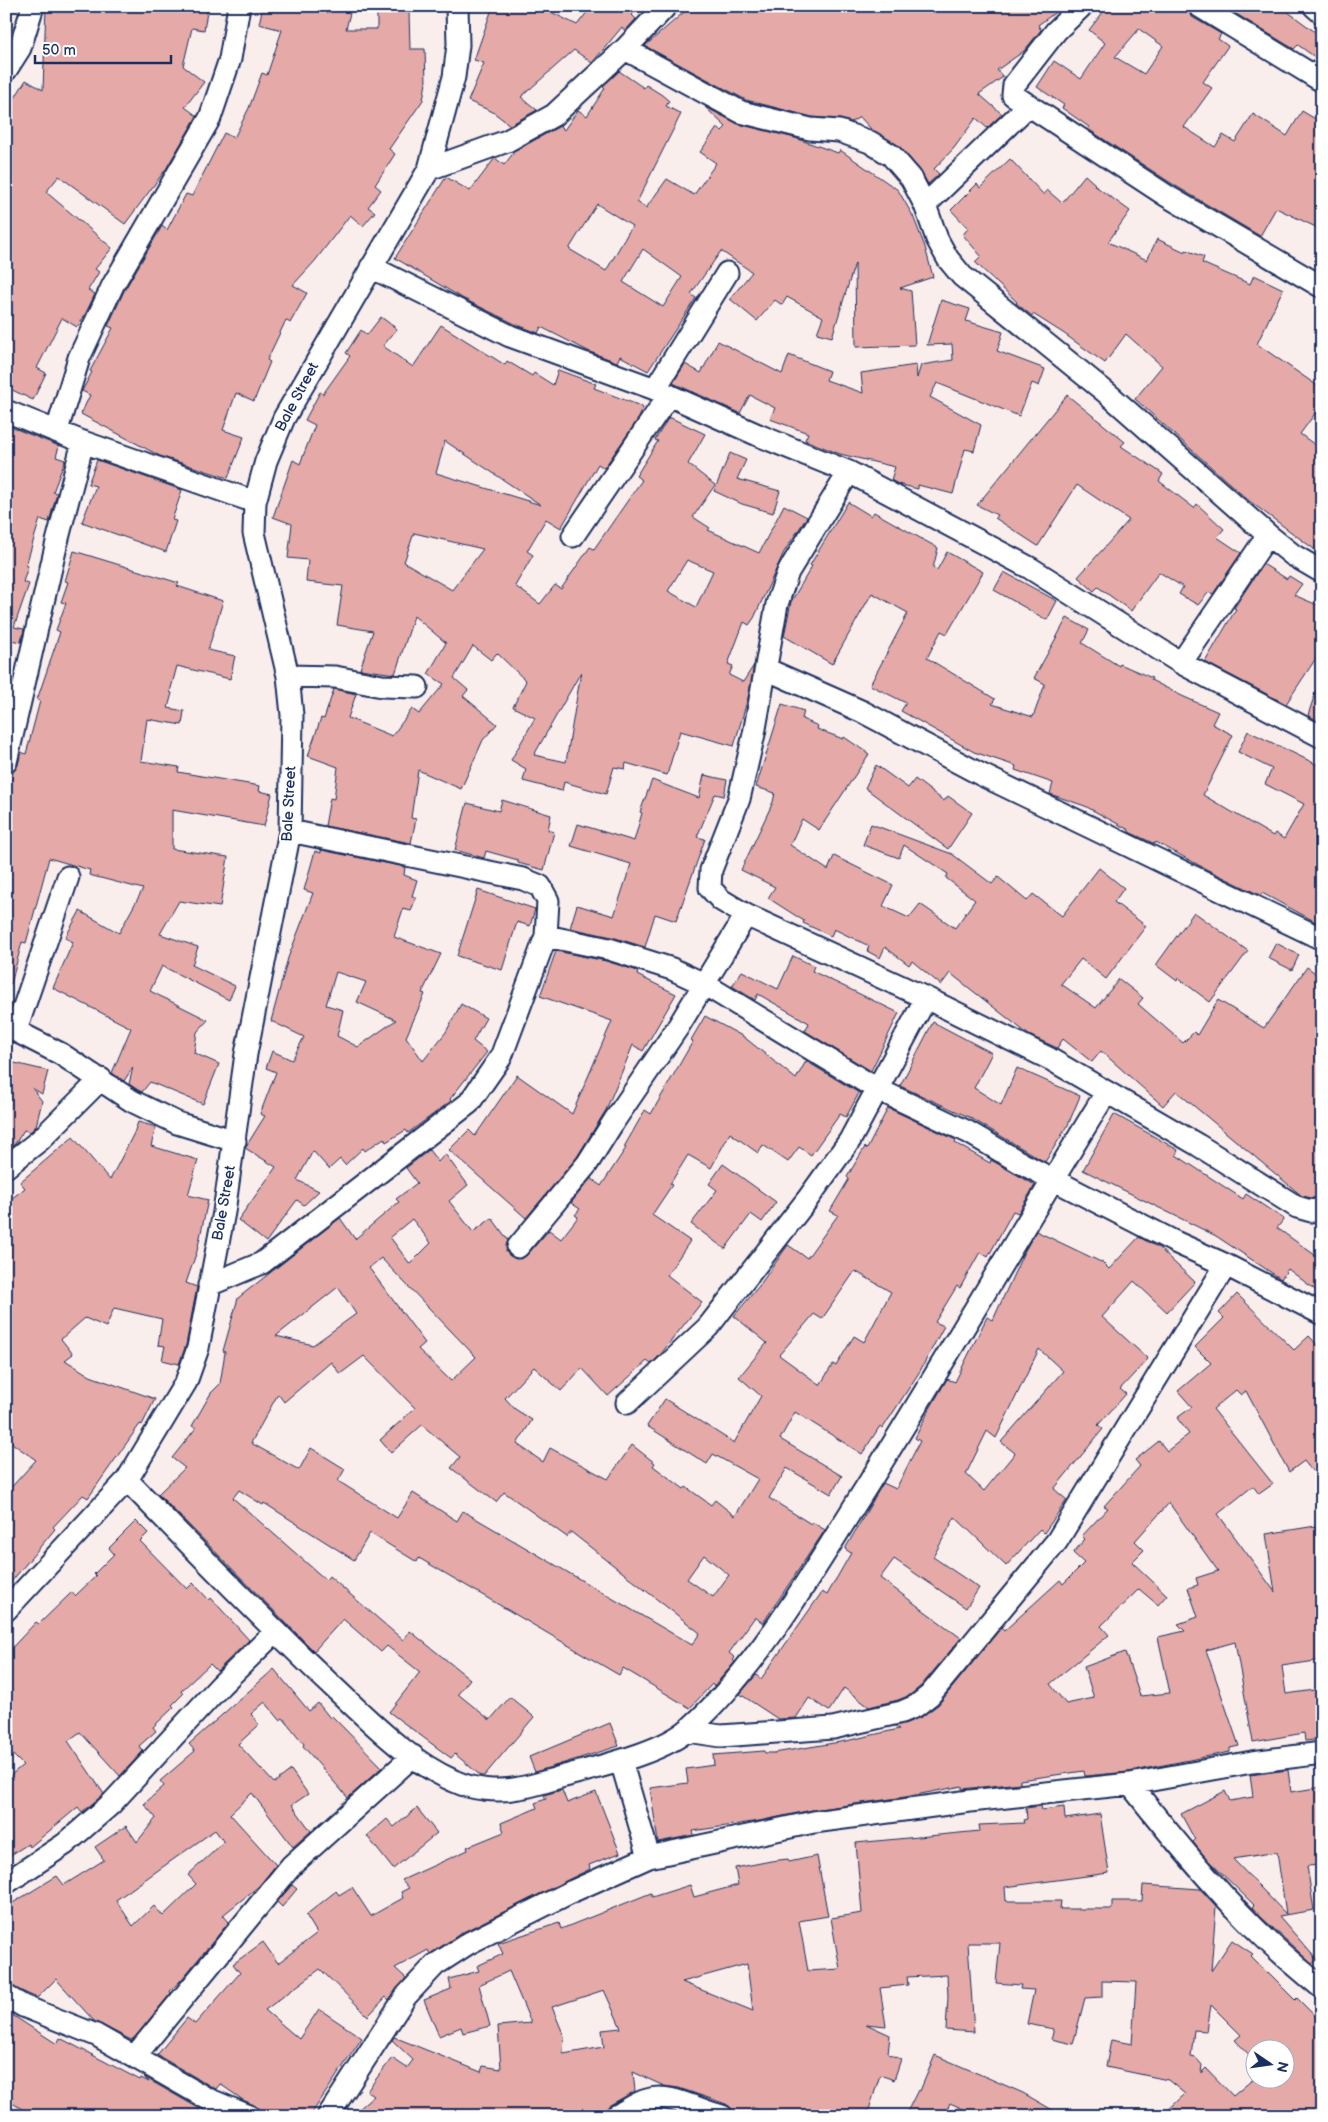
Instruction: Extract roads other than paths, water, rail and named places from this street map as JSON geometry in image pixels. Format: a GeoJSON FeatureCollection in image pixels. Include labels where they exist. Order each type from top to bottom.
{"type":"FeatureCollection","features":[{"type":"Feature","properties":{"kind":"street"},"geometry":{"type":"LineString","coordinates":[[6,70],[20,48],[33,6]]}},
{"type":"Feature","properties":{"kind":"street"},"geometry":{"type":"LineString","coordinates":[[57,430],[79,358],[113,285],[210,118],[230,59],[240,6]]}},
{"type":"Feature","properties":{"kind":"street","name":"Bale Street"},"geometry":{"type":"LineString","coordinates":[[6,1610],[127,1480],[186,1382],[198,1348],[224,1212],[246,1054],[290,831],[292,714],[288,676],[254,533],[255,502],[266,460],[284,418],[429,170],[454,77],[458,45],[457,6]]}},
{"type":"Feature","properties":{"kind":"street"},"geometry":{"type":"LineString","coordinates":[[429,170],[507,141],[554,115],[625,50],[666,6]]}},
{"type":"Feature","properties":{"kind":"street"},"geometry":{"type":"LineString","coordinates":[[1082,6],[1056,31],[1014,85],[1013,95],[1167,196],[1322,286]]}},
{"type":"Feature","properties":{"kind":"street"},"geometry":{"type":"LineString","coordinates":[[1199,6],[1322,81]]}},
{"type":"Feature","properties":{"kind":"street"},"geometry":{"type":"LineString","coordinates":[[1314,6],[1322,12]]}},
{"type":"Feature","properties":{"kind":"street"},"geometry":{"type":"LineString","coordinates":[[625,50],[741,112],[810,129],[839,131],[870,142],[891,155],[912,178],[925,205],[937,239],[948,259],[962,276],[1108,394],[1292,555],[1322,572]]}},
{"type":"Feature","properties":{"kind":"street"},"geometry":{"type":"LineString","coordinates":[[925,205],[1028,105]]}},
{"type":"Feature","properties":{"kind":"street"},"geometry":{"type":"LineString","coordinates":[[371,267],[510,336],[662,392],[758,435],[849,472],[1030,568],[1181,663],[1322,737]]}},
{"type":"Feature","properties":{"kind":"street"},"geometry":{"type":"LineString","coordinates":[[573,536],[662,392],[726,273]]}},
{"type":"Feature","properties":{"kind":"street"},"geometry":{"type":"LineString","coordinates":[[6,411],[57,430],[82,442],[255,502]]}},
{"type":"Feature","properties":{"kind":"street"},"geometry":{"type":"LineString","coordinates":[[6,762],[82,442]]}},
{"type":"Feature","properties":{"kind":"street"},"geometry":{"type":"LineString","coordinates":[[849,472],[788,572],[777,604],[754,734],[739,800],[711,870],[710,888],[722,900],[746,915],[926,998],[1050,1059],[1198,1145],[1297,1207],[1311,1211],[1322,1208]]}},
{"type":"Feature","properties":{"kind":"street"},"geometry":{"type":"LineString","coordinates":[[1181,663],[1268,535]]}},
{"type":"Feature","properties":{"kind":"street"},"geometry":{"type":"LineString","coordinates":[[766,669],[863,712],[980,774],[1322,939]]}},
{"type":"Feature","properties":{"kind":"street"},"geometry":{"type":"LineString","coordinates":[[288,676],[335,678],[382,686],[417,687]]}},
{"type":"Feature","properties":{"kind":"street"},"geometry":{"type":"LineString","coordinates":[[209,1285],[262,1263],[470,1103],[501,1057],[546,936],[548,902],[540,886],[523,879],[290,831]]}},
{"type":"Feature","properties":{"kind":"street"},"geometry":{"type":"LineString","coordinates":[[68,877],[11,1028],[101,1079],[132,1101],[176,1124],[235,1142]]}},
{"type":"Feature","properties":{"kind":"street"},"geometry":{"type":"LineString","coordinates":[[518,1247],[587,1164],[704,984],[746,915]]}},
{"type":"Feature","properties":{"kind":"street"},"geometry":{"type":"LineString","coordinates":[[546,936],[609,949],[672,969],[704,984],[878,1089],[968,1132],[1167,1238],[1226,1265],[1322,1314]]}},
{"type":"Feature","properties":{"kind":"street"},"geometry":{"type":"LineString","coordinates":[[627,1403],[708,1327],[766,1255],[850,1140],[926,998]]}},
{"type":"Feature","properties":{"kind":"street"},"geometry":{"type":"LineString","coordinates":[[6,1167],[40,1140],[101,1079]]}},
{"type":"Feature","properties":{"kind":"street"},"geometry":{"type":"LineString","coordinates":[[127,1480],[275,1632],[355,1708],[413,1756],[457,1782],[484,1789],[517,1788],[621,1761],[649,1750],[687,1732],[727,1690],[779,1621],[827,1550],[974,1314],[1053,1178],[1106,1093]]}},
{"type":"Feature","properties":{"kind":"street"},"geometry":{"type":"LineString","coordinates":[[687,1732],[722,1736],[833,1728],[902,1712],[916,1706],[923,1700],[1057,1541],[1226,1265]]}},
{"type":"Feature","properties":{"kind":"street"},"geometry":{"type":"LineString","coordinates":[[6,1883],[65,1844],[111,1804],[221,1685],[275,1632]]}},
{"type":"Feature","properties":{"kind":"street"},"geometry":{"type":"LineString","coordinates":[[328,2116],[406,1996],[435,1965],[477,1939],[573,1890],[648,1857],[814,1822],[1130,1784],[1252,1762],[1322,1753]]}},
{"type":"Feature","properties":{"kind":"street"},"geometry":{"type":"LineString","coordinates":[[135,2056],[292,1866],[413,1756]]}},
{"type":"Feature","properties":{"kind":"street"},"geometry":{"type":"LineString","coordinates":[[621,1761],[648,1857]]}},
{"type":"Feature","properties":{"kind":"street"},"geometry":{"type":"LineString","coordinates":[[1130,1784],[1162,1826],[1238,1910],[1269,1942],[1322,1988]]}},
{"type":"Feature","properties":{"kind":"street"},"geometry":{"type":"LineString","coordinates":[[6,1996],[23,2006],[96,2035],[119,2050],[135,2056],[208,2099],[249,2116]]}},
{"type":"Feature","properties":{"kind":"street"},"geometry":{"type":"LineString","coordinates":[[616,2116],[648,2100],[669,2098],[705,2113],[722,2116]]}}]}
